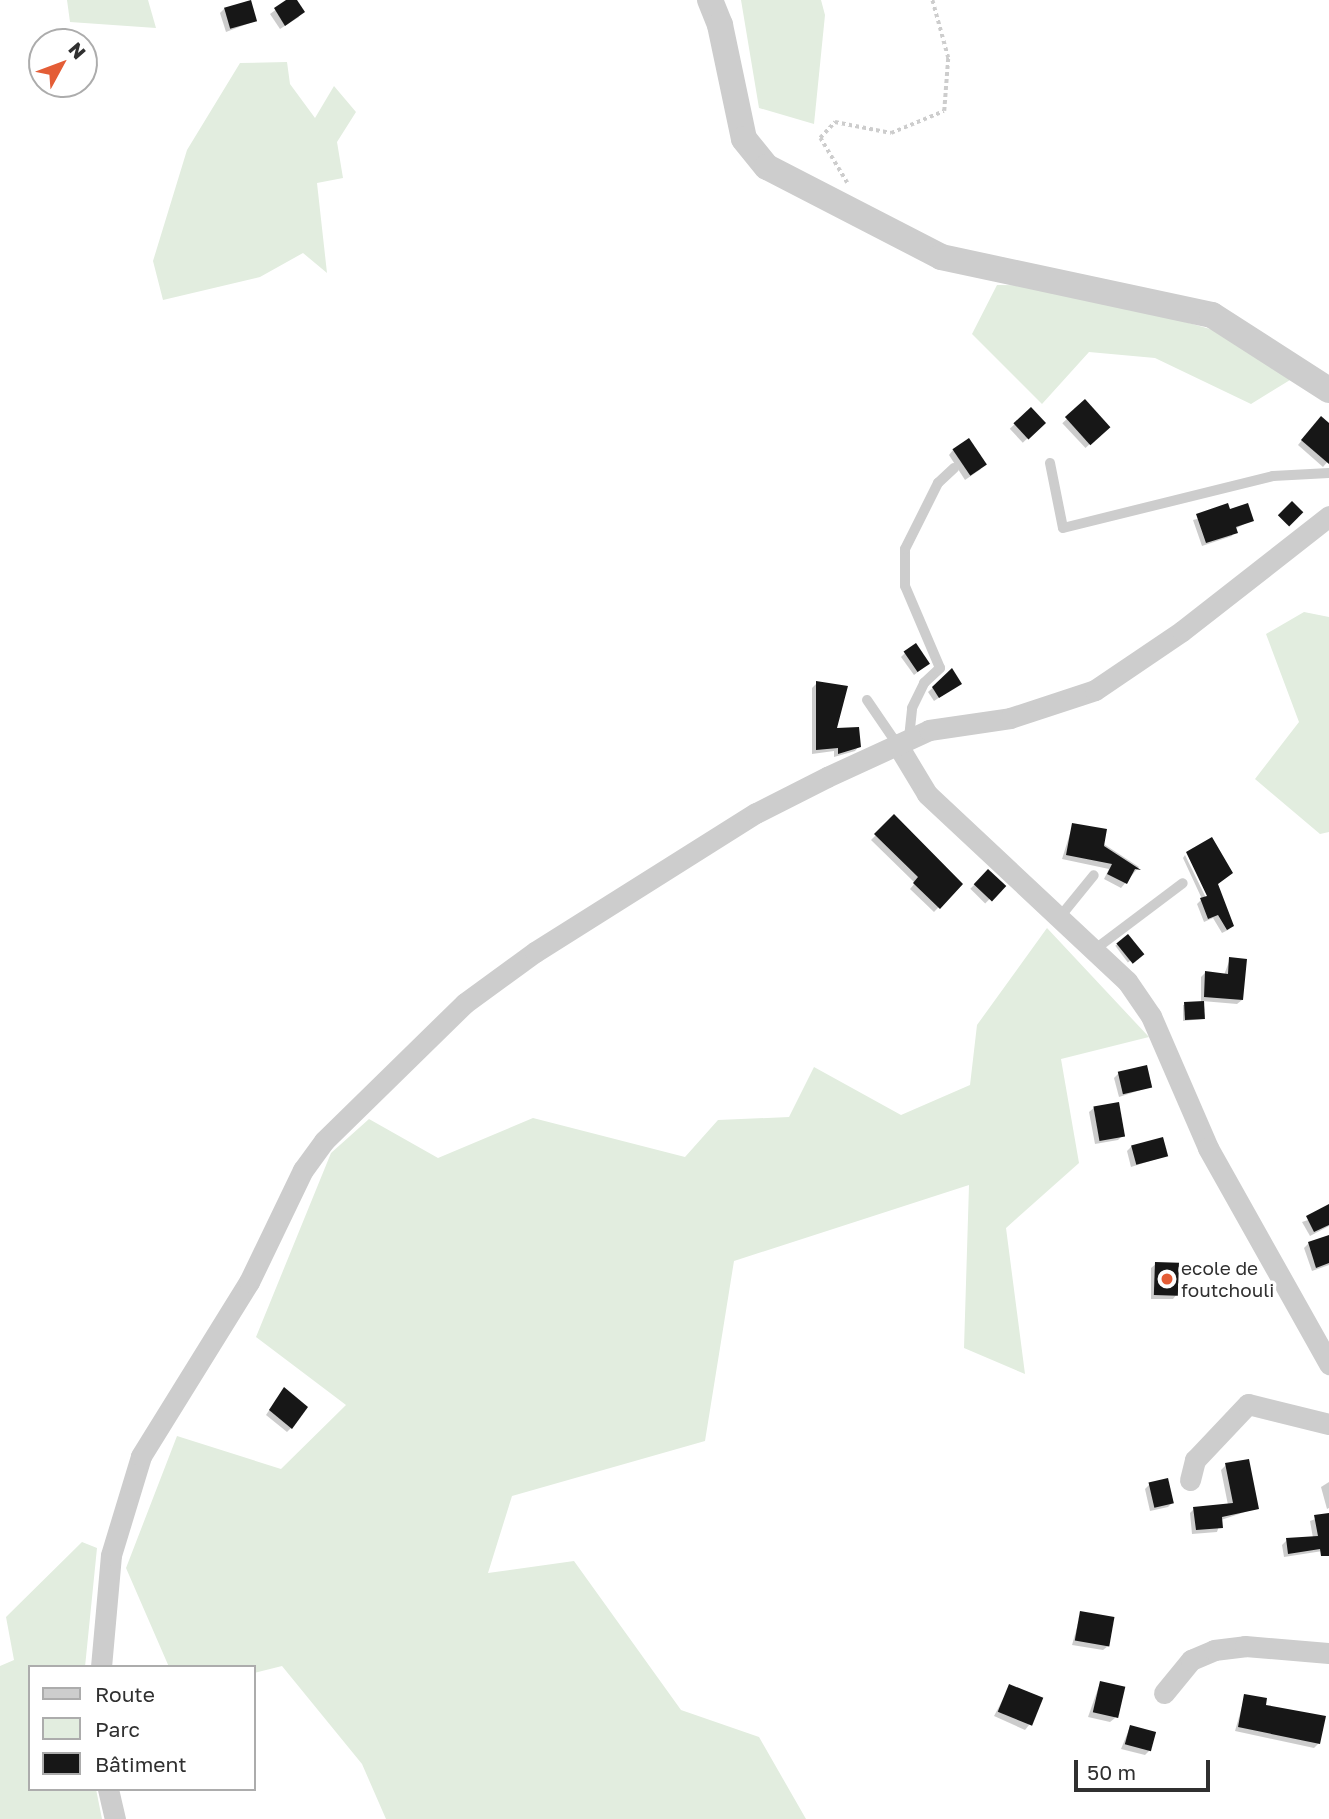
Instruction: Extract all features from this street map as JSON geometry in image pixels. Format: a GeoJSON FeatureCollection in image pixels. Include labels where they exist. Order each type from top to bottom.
{"type":"FeatureCollection","features":[{"type":"Feature","properties":{"kind":"street"},"geometry":{"type":"LineString","coordinates":[[710,0],[751,152],[767,167],[866,215],[942,257],[970,266],[1065,280],[1212,315],[1329,390]]}},
{"type":"Feature","properties":{"kind":"street"},"geometry":{"type":"LineString","coordinates":[[101,1665],[111,1555],[141,1456],[249,1282],[303,1170],[344,1116],[465,1003],[535,952],[757,813],[903,741],[945,727],[1010,718],[1095,691],[1182,631],[1329,516]]}},
{"type":"Feature","properties":{"kind":"street"},"geometry":{"type":"LineString","coordinates":[[903,741],[927,794],[1127,981],[1151,1016],[1208,1147],[1329,1363]]}},
{"type":"Feature","properties":{"kind":"street"},"geometry":{"type":"LineString","coordinates":[[1190,1480],[1195,1460],[1248,1404],[1329,1424]]}},
{"type":"Feature","properties":{"kind":"street"},"geometry":{"type":"LineString","coordinates":[[1164,1693],[1191,1660],[1214,1650],[1245,1646],[1329,1653]]}},
{"type":"Feature","properties":{"kind":"street"},"geometry":{"type":"LineString","coordinates":[[108,1791],[115,1819]]}},
{"type":"Feature","properties":{"kind":"lane"},"geometry":{"type":"LineString","coordinates":[[1050,463],[1063,528],[1273,476],[1329,473]]}},
{"type":"Feature","properties":{"kind":"lane"},"geometry":{"type":"LineString","coordinates":[[903,741],[912,708],[923,683],[940,668],[905,586],[905,550],[938,483],[954,468]]}},
{"type":"Feature","properties":{"kind":"lane"},"geometry":{"type":"LineString","coordinates":[[867,700],[903,741]]}},
{"type":"Feature","properties":{"kind":"lane"},"geometry":{"type":"LineString","coordinates":[[1059,918],[1094,875]]}},
{"type":"Feature","properties":{"kind":"lane"},"geometry":{"type":"LineString","coordinates":[[1094,950],[1183,883]]}},
{"type":"Feature","properties":{"kind":"path"},"geometry":{"type":"LineString","coordinates":[[866,215],[820,138],[835,122],[891,133],[944,111],[948,58],[932,0]]}},
{"type":"Feature","properties":{"kind":"green space"},"geometry":{"type":"Polygon","coordinates":[[[67,0],[148,0],[156,28],[70,22],[67,0]]]}},
{"type":"Feature","properties":{"kind":"green space"},"geometry":{"type":"Polygon","coordinates":[[[741,0],[821,0],[825,15],[814,124],[759,108],[741,0]]]}},
{"type":"Feature","properties":{"kind":"green space"},"geometry":{"type":"Polygon","coordinates":[[[287,62],[290,84],[315,118],[334,86],[356,112],[337,142],[343,178],[317,183],[327,273],[303,253],[260,277],[163,300],[153,261],[187,150],[240,63],[287,62]]]}},
{"type":"Feature","properties":{"kind":"green space"},"geometry":{"type":"Polygon","coordinates":[[[997,285],[1056,286],[1221,332],[1290,380],[1251,404],[1155,358],[1089,352],[1042,404],[972,334],[997,285]]]}},
{"type":"Feature","properties":{"kind":"green space"},"geometry":{"type":"Polygon","coordinates":[[[1304,612],[1329,617],[1329,832],[1320,834],[1255,779],[1299,722],[1266,634],[1304,612]]]}},
{"type":"Feature","properties":{"kind":"green space"},"geometry":{"type":"Polygon","coordinates":[[[1047,928],[1149,1037],[1061,1059],[1079,1163],[1006,1228],[1025,1374],[964,1348],[969,1185],[734,1261],[705,1441],[512,1496],[488,1573],[574,1561],[681,1710],[759,1737],[806,1819],[386,1819],[362,1764],[282,1666],[256,1672],[256,1665],[168,1665],[126,1568],[177,1436],[281,1469],[346,1405],[256,1337],[331,1153],[369,1119],[438,1158],[533,1118],[685,1157],[718,1120],[789,1117],[814,1067],[901,1115],[970,1085],[977,1025],[1047,928]]]}},
{"type":"Feature","properties":{"kind":"green space"},"geometry":{"type":"Polygon","coordinates":[[[82,1542],[97,1548],[85,1665],[28,1665],[28,1791],[96,1791],[102,1819],[0,1819],[0,1666],[14,1660],[6,1617],[82,1542]]]}},
{"type":"Feature","properties":{"kind":"building"},"geometry":{"type":"Polygon","coordinates":[[[251,0],[257,21],[230,29],[224,8],[251,0]]]}},
{"type":"Feature","properties":{"kind":"building"},"geometry":{"type":"Polygon","coordinates":[[[286,0],[297,0],[305,12],[285,26],[274,8],[286,0]]]}},
{"type":"Feature","properties":{"kind":"building"},"geometry":{"type":"Polygon","coordinates":[[[1085,399],[1110,427],[1090,445],[1065,417],[1085,399]]]}},
{"type":"Feature","properties":{"kind":"building"},"geometry":{"type":"Polygon","coordinates":[[[1031,407],[1046,423],[1028,439],[1013,423],[1031,407]]]}},
{"type":"Feature","properties":{"kind":"building"},"geometry":{"type":"Polygon","coordinates":[[[1321,416],[1329,423],[1329,464],[1301,440],[1321,416]]]}},
{"type":"Feature","properties":{"kind":"building"},"geometry":{"type":"Polygon","coordinates":[[[969,438],[987,465],[970,476],[952,449],[969,438]]]}},
{"type":"Feature","properties":{"kind":"building"},"geometry":{"type":"Polygon","coordinates":[[[1292,501],[1303,512],[1289,526],[1278,515],[1292,501]]]}},
{"type":"Feature","properties":{"kind":"building"},"geometry":{"type":"Polygon","coordinates":[[[1228,503],[1230,509],[1248,503],[1254,521],[1236,527],[1238,533],[1206,543],[1196,514],[1228,503]]]}},
{"type":"Feature","properties":{"kind":"building"},"geometry":{"type":"Polygon","coordinates":[[[916,643],[930,664],[918,672],[904,651],[916,643]]]}},
{"type":"Feature","properties":{"kind":"building"},"geometry":{"type":"Polygon","coordinates":[[[952,668],[962,684],[939,698],[932,687],[952,668]]]}},
{"type":"Feature","properties":{"kind":"building"},"geometry":{"type":"Polygon","coordinates":[[[816,681],[848,686],[837,728],[859,727],[861,747],[838,754],[838,748],[816,750],[816,681]]]}},
{"type":"Feature","properties":{"kind":"building"},"geometry":{"type":"Polygon","coordinates":[[[894,814],[963,884],[940,909],[913,883],[918,877],[874,834],[894,814]]]}},
{"type":"Feature","properties":{"kind":"building"},"geometry":{"type":"Polygon","coordinates":[[[1072,823],[1107,829],[1104,846],[1141,870],[1135,869],[1127,884],[1107,874],[1112,864],[1066,855],[1072,823]]]}},
{"type":"Feature","properties":{"kind":"building"},"geometry":{"type":"Polygon","coordinates":[[[1212,837],[1233,873],[1218,884],[1234,926],[1227,930],[1218,915],[1208,919],[1200,898],[1207,896],[1186,852],[1212,837]]]}},
{"type":"Feature","properties":{"kind":"building"},"geometry":{"type":"Polygon","coordinates":[[[988,869],[1006,886],[992,901],[974,884],[988,869]]]}},
{"type":"Feature","properties":{"kind":"building"},"geometry":{"type":"Polygon","coordinates":[[[1128,934],[1144,954],[1133,964],[1116,943],[1128,934]]]}},
{"type":"Feature","properties":{"kind":"building"},"geometry":{"type":"Polygon","coordinates":[[[1229,957],[1247,959],[1243,1000],[1204,997],[1205,971],[1228,974],[1229,957]]]}},
{"type":"Feature","properties":{"kind":"building"},"geometry":{"type":"Polygon","coordinates":[[[1204,1001],[1205,1019],[1185,1020],[1184,1002],[1204,1001]]]}},
{"type":"Feature","properties":{"kind":"building"},"geometry":{"type":"Polygon","coordinates":[[[1147,1065],[1152,1087],[1123,1094],[1118,1072],[1147,1065]]]}},
{"type":"Feature","properties":{"kind":"building"},"geometry":{"type":"Polygon","coordinates":[[[1119,1102],[1125,1136],[1099,1141],[1093,1107],[1119,1102]]]}},
{"type":"Feature","properties":{"kind":"building"},"geometry":{"type":"Polygon","coordinates":[[[1163,1137],[1168,1156],[1136,1165],[1131,1146],[1163,1137]]]}},
{"type":"Feature","properties":{"kind":"building"},"geometry":{"type":"Polygon","coordinates":[[[1329,1204],[1329,1225],[1314,1232],[1306,1216],[1329,1204]]]}},
{"type":"Feature","properties":{"kind":"building"},"geometry":{"type":"Polygon","coordinates":[[[1329,1235],[1329,1263],[1316,1268],[1308,1242],[1329,1235]]]}},
{"type":"Feature","properties":{"kind":"building","name":"ecole de foutchouli"},"geometry":{"type":"Polygon","coordinates":[[[1155,1262],[1179,1263],[1178,1296],[1154,1295],[1155,1262]]]}},
{"type":"Feature","properties":{"kind":"building"},"geometry":{"type":"Polygon","coordinates":[[[284,1387],[308,1407],[292,1429],[269,1410],[284,1387]]]}},
{"type":"Feature","properties":{"kind":"building"},"geometry":{"type":"Polygon","coordinates":[[[1249,1459],[1259,1509],[1222,1517],[1223,1528],[1196,1530],[1193,1507],[1233,1503],[1225,1463],[1249,1459]]]}},
{"type":"Feature","properties":{"kind":"building"},"geometry":{"type":"Polygon","coordinates":[[[1168,1478],[1174,1503],[1154,1508],[1149,1482],[1168,1478]]]}},
{"type":"Feature","properties":{"kind":"building"},"geometry":{"type":"Polygon","coordinates":[[[1329,1513],[1329,1556],[1321,1556],[1320,1549],[1288,1554],[1286,1538],[1318,1536],[1314,1515],[1329,1513]]]}},
{"type":"Feature","properties":{"kind":"building"},"geometry":{"type":"Polygon","coordinates":[[[1080,1611],[1114,1617],[1109,1647],[1075,1641],[1080,1611]]]}},
{"type":"Feature","properties":{"kind":"building"},"geometry":{"type":"Polygon","coordinates":[[[1100,1681],[1125,1687],[1118,1718],[1093,1712],[1100,1681]]]}},
{"type":"Feature","properties":{"kind":"building"},"geometry":{"type":"Polygon","coordinates":[[[1009,1684],[1043,1698],[1032,1726],[998,1712],[1009,1684]]]}},
{"type":"Feature","properties":{"kind":"building"},"geometry":{"type":"Polygon","coordinates":[[[1244,1694],[1267,1698],[1266,1705],[1326,1716],[1320,1744],[1238,1727],[1244,1694]]]}},
{"type":"Feature","properties":{"kind":"building"},"geometry":{"type":"Polygon","coordinates":[[[1130,1725],[1156,1732],[1151,1751],[1125,1744],[1130,1725]]]}},
{"type":"Feature","properties":{"kind":"place","name":"ecole de foutchouli"},"geometry":{"type":"Point","coordinates":[1167,1279]}}]}
